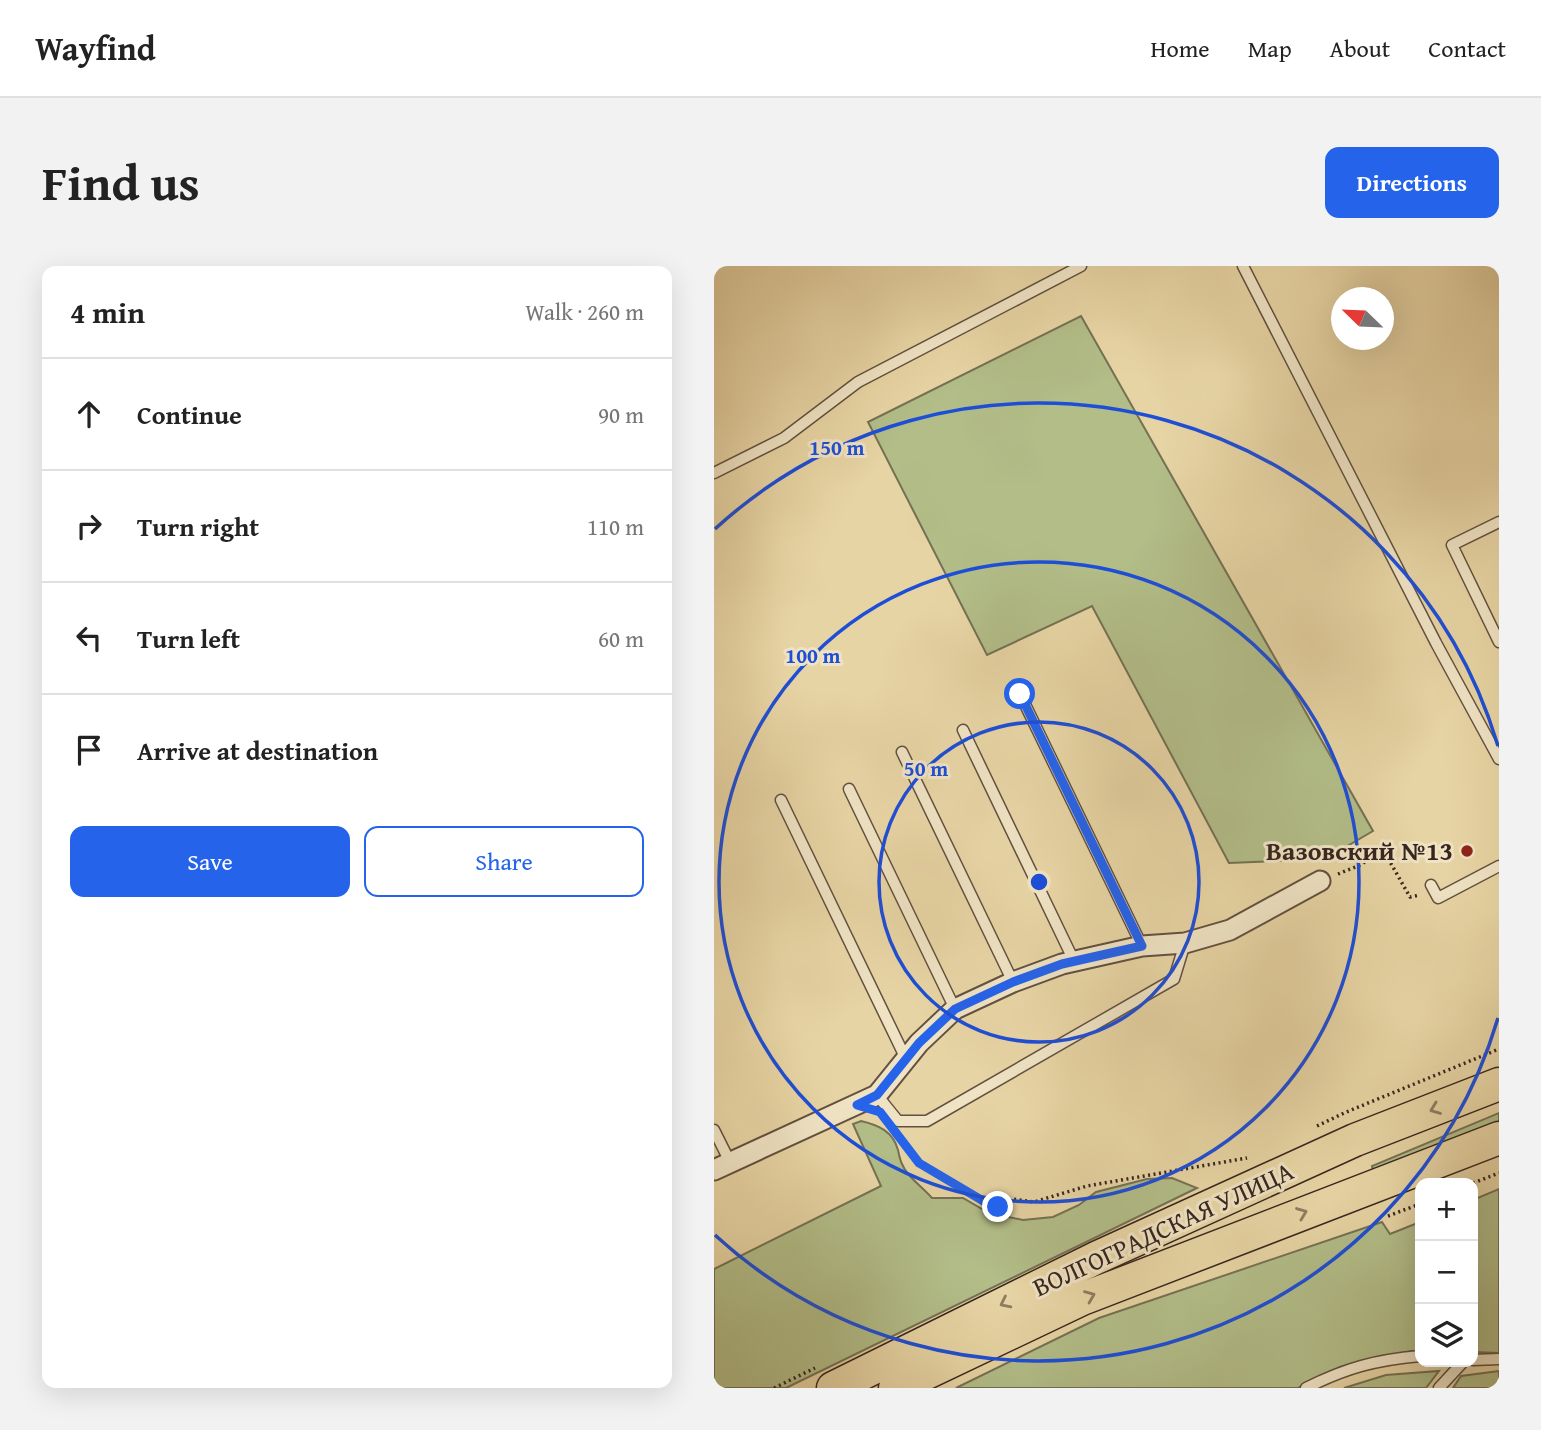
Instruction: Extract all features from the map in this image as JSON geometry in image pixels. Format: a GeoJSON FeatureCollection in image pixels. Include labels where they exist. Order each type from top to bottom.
{"type":"FeatureCollection","features":[{"type":"Feature","properties":{"kind":"main road","name":"ВОЛГОГРАДСКАЯ УЛИЦА"},"geometry":{"type":"LineString","coordinates":[[832,1388],[1096,1258],[1343,1145],[1499,1084]]}},
{"type":"Feature","properties":{"kind":"main road","name":"ВОЛГОГРАДСКАЯ УЛИЦА"},"geometry":{"type":"LineString","coordinates":[[895,1388],[1082,1298],[1499,1138]]}},
{"type":"Feature","properties":{"kind":"street"},"geometry":{"type":"LineString","coordinates":[[722,1166],[877,1095],[919,1043],[955,1009],[1013,982],[1074,961],[1142,946],[1185,943],[1230,930],[1320,881]]}},
{"type":"Feature","properties":{"kind":"lane"},"geometry":{"type":"LineString","coordinates":[[714,473],[784,438],[858,382],[1081,266]]}},
{"type":"Feature","properties":{"kind":"lane"},"geometry":{"type":"LineString","coordinates":[[1243,266],[1499,759]]}},
{"type":"Feature","properties":{"kind":"lane"},"geometry":{"type":"LineString","coordinates":[[1499,522],[1452,545],[1499,642]]}},
{"type":"Feature","properties":{"kind":"lane"},"geometry":{"type":"LineString","coordinates":[[1020,694],[1142,946]]}},
{"type":"Feature","properties":{"kind":"lane"},"geometry":{"type":"LineString","coordinates":[[963,730],[1074,961]]}},
{"type":"Feature","properties":{"kind":"lane"},"geometry":{"type":"LineString","coordinates":[[902,752],[1013,982]]}},
{"type":"Feature","properties":{"kind":"lane"},"geometry":{"type":"LineString","coordinates":[[849,789],[955,1009]]}},
{"type":"Feature","properties":{"kind":"lane"},"geometry":{"type":"LineString","coordinates":[[781,800],[906,1059]]}},
{"type":"Feature","properties":{"kind":"lane"},"geometry":{"type":"LineString","coordinates":[[1432,888],[1438,898],[1499,866]]}},
{"type":"Feature","properties":{"kind":"lane"},"geometry":{"type":"LineString","coordinates":[[877,1095],[898,1121],[927,1121],[1174,979],[1185,943]]}},
{"type":"Feature","properties":{"kind":"lane"},"geometry":{"type":"LineString","coordinates":[[714,1130],[722,1166]]}},
{"type":"Feature","properties":{"kind":"lane"},"geometry":{"type":"LineString","coordinates":[[1306,1388],[1341,1371],[1384,1359],[1415,1356]]}},
{"type":"Feature","properties":{"kind":"lane"},"geometry":{"type":"LineString","coordinates":[[1478,1360],[1499,1359]]}},
{"type":"Feature","properties":{"kind":"lane"},"geometry":{"type":"LineString","coordinates":[[1438,1388],[1458,1367]]}},
{"type":"Feature","properties":{"kind":"path"},"geometry":{"type":"LineString","coordinates":[[1320,881],[1363,864],[1369,855],[1376,851],[1386,855],[1410,897],[1432,888]]}},
{"type":"Feature","properties":{"kind":"path"},"geometry":{"type":"LineString","coordinates":[[1312,1129],[1344,1113],[1499,1049]]}},
{"type":"Feature","properties":{"kind":"path"},"geometry":{"type":"LineString","coordinates":[[895,1132],[919,1163],[995,1208],[1013,1199],[1034,1202],[1087,1186],[1241,1160],[1254,1155]]}},
{"type":"Feature","properties":{"kind":"path"},"geometry":{"type":"LineString","coordinates":[[1478,1182],[1499,1173]]}},
{"type":"Feature","properties":{"kind":"path"},"geometry":{"type":"LineString","coordinates":[[1388,1216],[1415,1206]]}},
{"type":"Feature","properties":{"kind":"green space"},"geometry":{"type":"Polygon","coordinates":[[[1081,316],[1373,831],[1325,859],[1229,863],[1092,606],[987,655],[868,422],[1081,316]]]}},
{"type":"Feature","properties":{"kind":"green space"},"geometry":{"type":"Polygon","coordinates":[[[1499,1113],[1499,1125],[1374,1176],[1372,1166],[1499,1113]]]}},
{"type":"Feature","properties":{"kind":"green space"},"geometry":{"type":"Polygon","coordinates":[[[861,1121],[879,1127],[889,1134],[896,1143],[905,1169],[932,1198],[963,1198],[989,1213],[1023,1220],[1053,1217],[1079,1205],[1096,1192],[1147,1179],[1172,1178],[1197,1188],[786,1388],[714,1388],[714,1269],[881,1186],[853,1124],[861,1121]]]}},
{"type":"Feature","properties":{"kind":"green space"},"geometry":{"type":"Polygon","coordinates":[[[1499,1189],[1499,1353],[1478,1352],[1478,1198],[1499,1189]]]}},
{"type":"Feature","properties":{"kind":"green space"},"geometry":{"type":"Polygon","coordinates":[[[1382,1222],[1390,1234],[1415,1224],[1415,1351],[1340,1367],[1298,1388],[956,1388],[1099,1318],[1382,1222]]]}},
{"type":"Feature","properties":{"kind":"green space"},"geometry":{"type":"Polygon","coordinates":[[[1439,1371],[1426,1388],[1344,1388],[1386,1375],[1439,1371]]]}},
{"type":"Feature","properties":{"kind":"green space"},"geometry":{"type":"Polygon","coordinates":[[[1499,1371],[1499,1388],[1453,1388],[1461,1376],[1499,1371]]]}},
{"type":"Feature","properties":{"kind":"place","name":"Вазовский №13"},"geometry":{"type":"Point","coordinates":[1467,851]}},
{"type":"Feature","properties":{"kind":"route"},"geometry":{"type":"LineString","coordinates":[[998,1207],[995,1208],[963,1191],[919,1163],[880,1112],[857,1105],[877,1095],[919,1043],[955,1009],[1013,982],[1062,964],[1142,946],[1020,694]]}}]}
